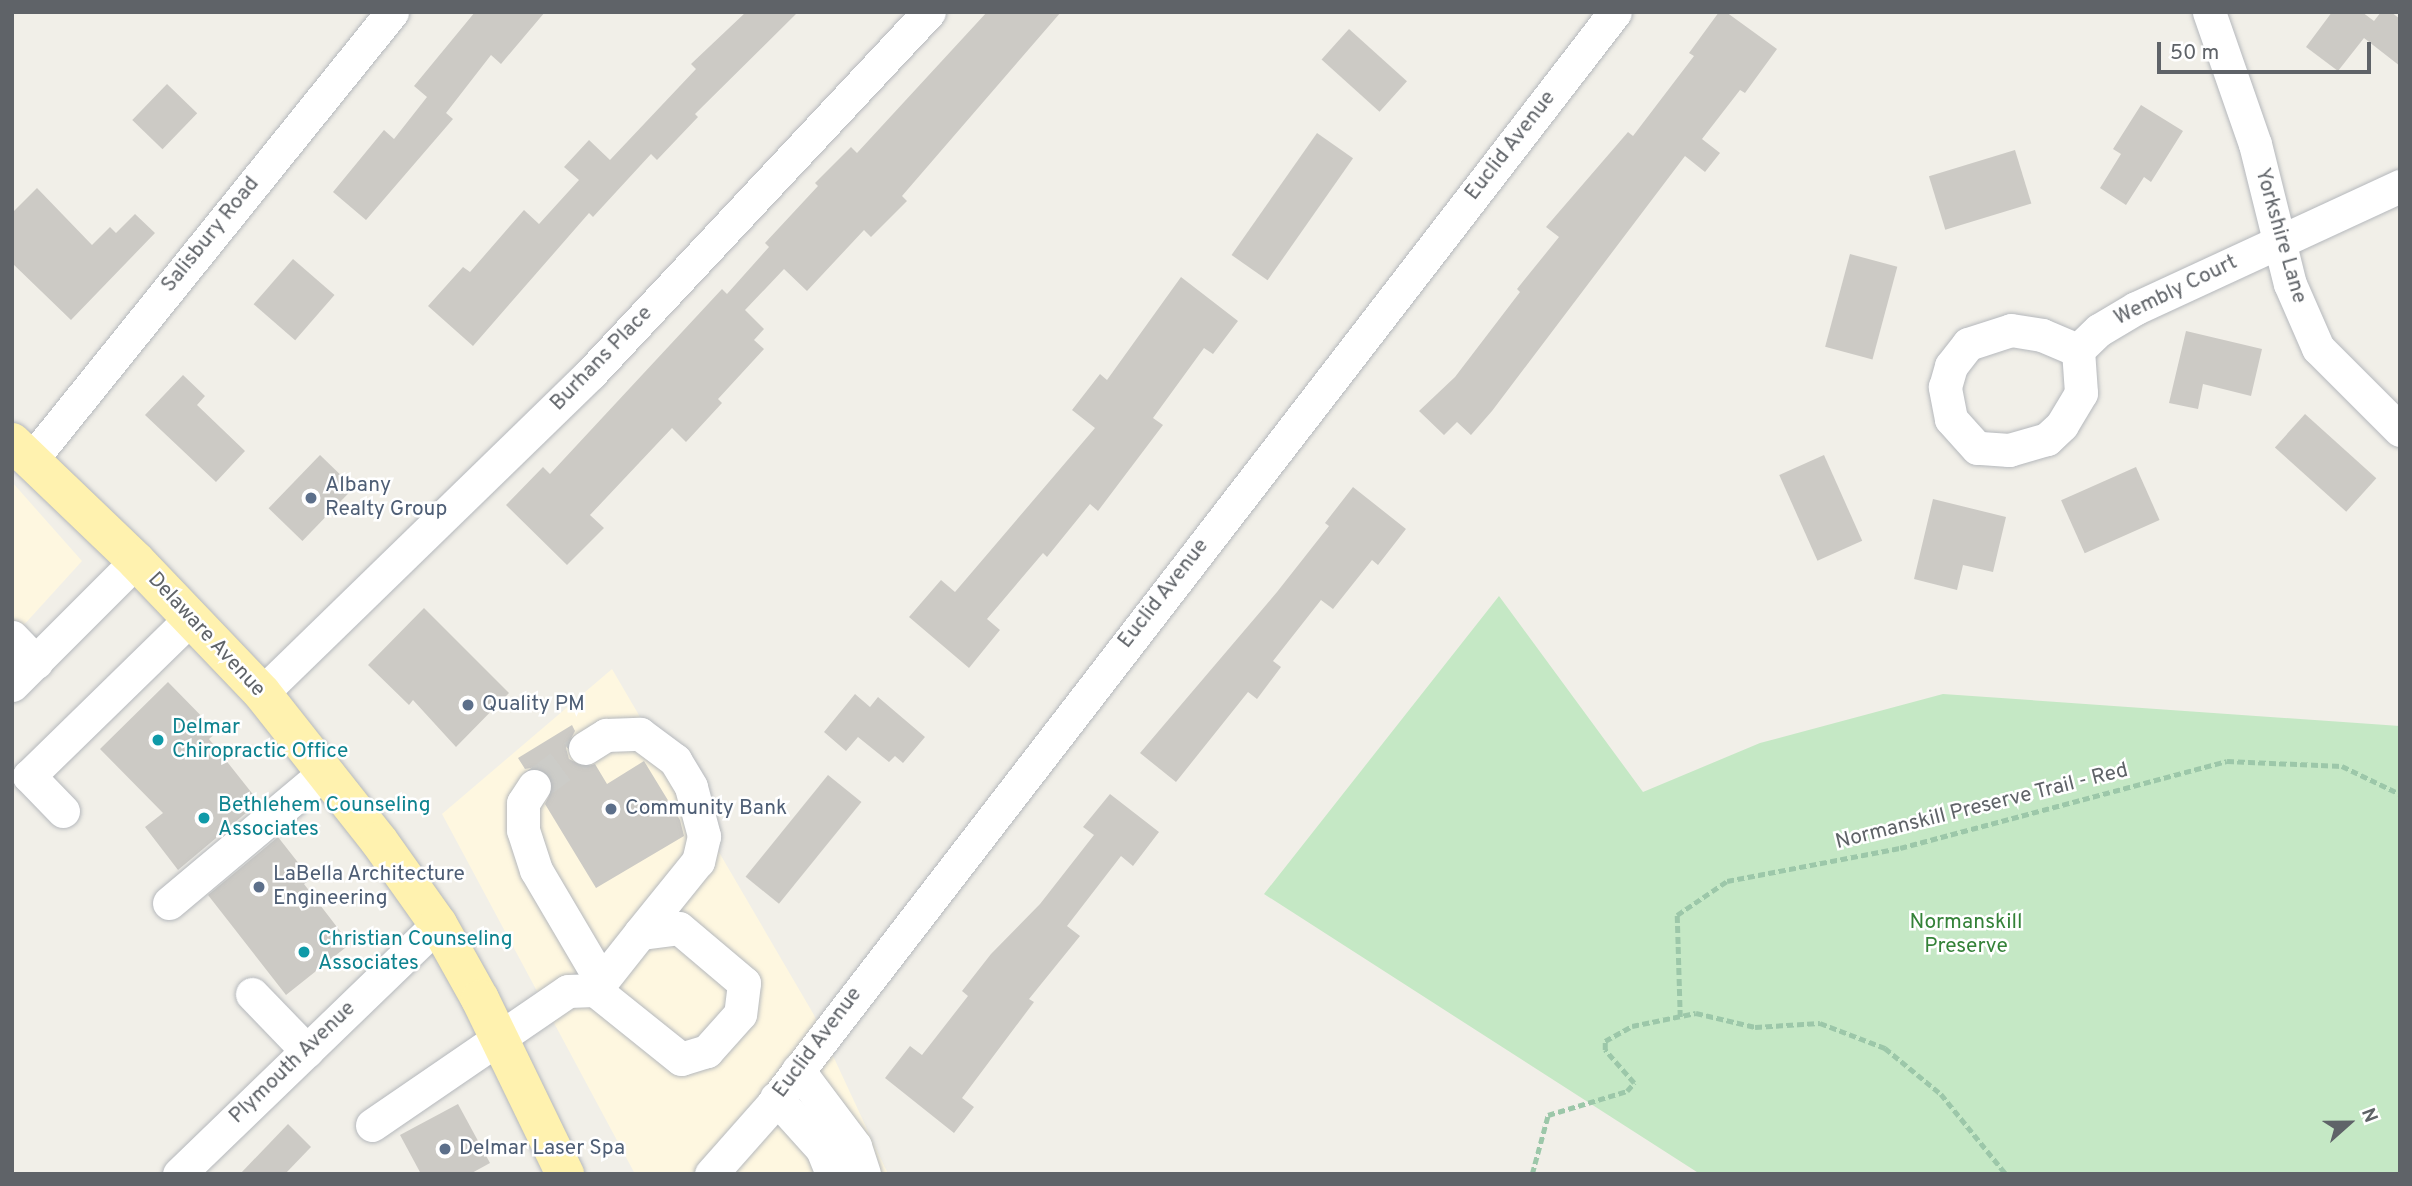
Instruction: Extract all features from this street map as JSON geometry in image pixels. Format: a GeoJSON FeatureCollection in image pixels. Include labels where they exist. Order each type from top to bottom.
{"type":"FeatureCollection","features":[{"type":"Feature","properties":{"kind":"main road","name":"Delaware Avenue"},"geometry":{"type":"LineString","coordinates":[[22,451],[136,561],[262,692],[325,772],[438,924],[500,1038],[565,1174]]}},
{"type":"Feature","properties":{"kind":"street","name":"Salisbury Road"},"geometry":{"type":"LineString","coordinates":[[22,451],[392,12]]}},
{"type":"Feature","properties":{"kind":"street","name":"Burhans Place"},"geometry":{"type":"LineString","coordinates":[[262,692],[590,374],[929,12]]}},
{"type":"Feature","properties":{"kind":"street","name":"Euclid Avenue"},"geometry":{"type":"LineString","coordinates":[[711,1174],[798,1070],[1615,12]]}},
{"type":"Feature","properties":{"kind":"street","name":"Yorkshire Lane"},"geometry":{"type":"LineString","coordinates":[[2209,12],[2255,144],[2290,284],[2318,348],[2400,430]]}},
{"type":"Feature","properties":{"kind":"street","name":"Wembly Court"},"geometry":{"type":"LineString","coordinates":[[2078,350],[2099,330],[2136,308],[2400,186]]}},
{"type":"Feature","properties":{"kind":"street"},"geometry":{"type":"LineString","coordinates":[[12,685],[136,561]]}},
{"type":"Feature","properties":{"kind":"street"},"geometry":{"type":"LineString","coordinates":[[63,811],[29,776],[191,618]]}},
{"type":"Feature","properties":{"kind":"street"},"geometry":{"type":"LineString","coordinates":[[12,637],[36,662]]}},
{"type":"Feature","properties":{"kind":"street"},"geometry":{"type":"LineString","coordinates":[[372,1125],[568,991],[598,986],[698,862],[704,836],[691,787],[675,760],[640,734],[606,735],[585,748]]}},
{"type":"Feature","properties":{"kind":"street"},"geometry":{"type":"LineString","coordinates":[[169,903],[325,772]]}},
{"type":"Feature","properties":{"kind":"street"},"geometry":{"type":"LineString","coordinates":[[534,786],[523,803],[523,830],[536,870],[598,986],[681,1059],[707,1051],[740,1014],[744,982],[679,928],[640,933]]}},
{"type":"Feature","properties":{"kind":"street","name":"Plymouth Avenue"},"geometry":{"type":"LineString","coordinates":[[179,1174],[438,924]]}},
{"type":"Feature","properties":{"kind":"street"},"geometry":{"type":"LineString","coordinates":[[252,994],[307,1051]]}},
{"type":"Feature","properties":{"kind":"street"},"geometry":{"type":"LineString","coordinates":[[798,1070],[855,1146],[864,1174]]}},
{"type":"Feature","properties":{"kind":"street"},"geometry":{"type":"LineString","coordinates":[[776,1098],[822,1149],[832,1174]]}},
{"type":"Feature","properties":{"kind":"path","name":"Normanskill Preserve Trail - Red"},"geometry":{"type":"LineString","coordinates":[[1680,1017],[1677,915],[1727,881],[1900,848],[2227,761],[2342,766],[2400,794]]}},
{"type":"Feature","properties":{"kind":"path"},"geometry":{"type":"LineString","coordinates":[[1532,1174],[1548,1115],[1627,1091],[1634,1083],[1605,1050],[1605,1041],[1632,1026],[1696,1013],[1755,1027],[1820,1023],[1885,1048],[1941,1094],[2006,1174]]}},
{"type":"Feature","properties":{"kind":"shaded area"},"geometry":{"type":"Polygon","coordinates":[[[12,482],[82,561],[12,638],[12,482]]]}},
{"type":"Feature","properties":{"kind":"shaded area"},"geometry":{"type":"Polygon","coordinates":[[[612,669],[814,1015],[888,1174],[635,1174],[442,814],[612,669]]]}},
{"type":"Feature","properties":{"kind":"green space","name":"Normanskill Preserve"},"geometry":{"type":"Polygon","coordinates":[[[1499,596],[1643,792],[1760,743],[1943,694],[2400,726],[2400,1174],[1700,1174],[1264,894],[1499,596]]]}},
{"type":"Feature","properties":{"kind":"building"},"geometry":{"type":"Polygon","coordinates":[[[475,12],[545,12],[501,64],[491,55],[446,113],[453,119],[366,220],[333,192],[384,130],[394,139],[427,97],[414,86],[475,12]]]}},
{"type":"Feature","properties":{"kind":"building"},"geometry":{"type":"Polygon","coordinates":[[[746,12],[798,12],[695,114],[698,117],[657,160],[651,154],[593,217],[589,213],[473,346],[428,306],[463,267],[470,272],[524,210],[539,224],[579,180],[564,167],[589,140],[610,160],[696,69],[691,64],[746,12]]]}},
{"type":"Feature","properties":{"kind":"building"},"geometry":{"type":"Polygon","coordinates":[[[987,12],[1061,12],[902,196],[907,201],[871,237],[864,230],[807,291],[784,269],[745,310],[764,329],[754,340],[764,349],[718,399],[722,403],[686,442],[672,428],[590,515],[604,528],[567,565],[506,505],[543,467],[550,474],[722,289],[727,294],[769,247],[765,243],[818,186],[815,183],[851,147],[857,153],[987,12]]]}},
{"type":"Feature","properties":{"kind":"building"},"geometry":{"type":"Polygon","coordinates":[[[1719,12],[1726,12],[1777,49],[1745,93],[1740,90],[1702,139],[1720,153],[1705,172],[1685,156],[1492,411],[1471,435],[1457,422],[1444,435],[1419,411],[1455,377],[1520,292],[1517,289],[1559,237],[1546,227],[1628,132],[1633,136],[1694,56],[1689,53],[1719,12]]]}},
{"type":"Feature","properties":{"kind":"building"},"geometry":{"type":"Polygon","coordinates":[[[2332,12],[2362,12],[2374,21],[2381,12],[2391,12],[2400,19],[2400,66],[2364,38],[2338,71],[2306,47],[2332,12]]]}},
{"type":"Feature","properties":{"kind":"building"},"geometry":{"type":"Polygon","coordinates":[[[1349,29],[1407,81],[1380,112],[1322,59],[1349,29]]]}},
{"type":"Feature","properties":{"kind":"building"},"geometry":{"type":"Polygon","coordinates":[[[167,84],[197,113],[162,149],[132,120],[167,84]]]}},
{"type":"Feature","properties":{"kind":"building"},"geometry":{"type":"Polygon","coordinates":[[[2141,105],[2183,131],[2151,182],[2144,177],[2126,205],[2100,188],[2121,154],[2113,149],[2141,105]]]}},
{"type":"Feature","properties":{"kind":"building"},"geometry":{"type":"Polygon","coordinates":[[[1317,133],[1353,158],[1268,280],[1232,255],[1317,133]]]}},
{"type":"Feature","properties":{"kind":"building"},"geometry":{"type":"Polygon","coordinates":[[[2015,150],[2031,204],[1945,230],[1929,176],[2015,150]]]}},
{"type":"Feature","properties":{"kind":"building"},"geometry":{"type":"Polygon","coordinates":[[[37,188],[92,245],[110,227],[116,233],[135,214],[155,233],[71,320],[12,263],[12,213],[37,188]]]}},
{"type":"Feature","properties":{"kind":"building"},"geometry":{"type":"Polygon","coordinates":[[[1850,254],[1897,267],[1872,359],[1825,347],[1850,254]]]}},
{"type":"Feature","properties":{"kind":"building"},"geometry":{"type":"Polygon","coordinates":[[[293,259],[335,295],[295,340],[254,304],[293,259]]]}},
{"type":"Feature","properties":{"kind":"building"},"geometry":{"type":"Polygon","coordinates":[[[1181,277],[1238,321],[1213,354],[1204,348],[1153,418],[1163,425],[1098,511],[1090,504],[1047,557],[1043,553],[987,619],[1000,630],[969,668],[909,617],[941,580],[955,592],[1095,428],[1072,410],[1100,374],[1107,380],[1181,277]]]}},
{"type":"Feature","properties":{"kind":"building"},"geometry":{"type":"Polygon","coordinates":[[[2186,331],[2262,349],[2251,396],[2203,384],[2198,409],[2169,403],[2186,331]]]}},
{"type":"Feature","properties":{"kind":"building"},"geometry":{"type":"Polygon","coordinates":[[[183,375],[205,396],[197,405],[245,451],[216,482],[145,415],[183,375]]]}},
{"type":"Feature","properties":{"kind":"building"},"geometry":{"type":"Polygon","coordinates":[[[2305,414],[2376,478],[2346,512],[2275,447],[2305,414]]]}},
{"type":"Feature","properties":{"kind":"building","name":"Albany Realty Group"},"geometry":{"type":"Polygon","coordinates":[[[320,455],[354,488],[302,541],[269,508],[320,455]]]}},
{"type":"Feature","properties":{"kind":"building"},"geometry":{"type":"Polygon","coordinates":[[[1824,455],[1862,541],[1817,561],[1779,475],[1824,455]]]}},
{"type":"Feature","properties":{"kind":"building"},"geometry":{"type":"Polygon","coordinates":[[[2136,467],[2160,520],[2085,553],[2061,500],[2136,467]]]}},
{"type":"Feature","properties":{"kind":"building"},"geometry":{"type":"Polygon","coordinates":[[[1353,487],[1406,529],[1378,565],[1372,560],[1333,609],[1321,600],[1273,661],[1281,667],[1257,699],[1248,692],[1176,782],[1140,753],[1277,592],[1329,526],[1325,523],[1353,487]]]}},
{"type":"Feature","properties":{"kind":"building"},"geometry":{"type":"Polygon","coordinates":[[[1933,499],[2006,517],[1993,572],[1963,565],[1957,590],[1914,579],[1933,499]]]}},
{"type":"Feature","properties":{"kind":"building"},"geometry":{"type":"Polygon","coordinates":[[[424,608],[509,693],[456,747],[413,700],[409,705],[368,665],[424,608]]]}},
{"type":"Feature","properties":{"kind":"building"},"geometry":{"type":"Polygon","coordinates":[[[168,682],[217,732],[209,739],[259,802],[178,870],[145,827],[163,813],[100,749],[168,682]]]}},
{"type":"Feature","properties":{"kind":"building"},"geometry":{"type":"Polygon","coordinates":[[[855,694],[870,707],[878,697],[925,737],[903,763],[895,756],[889,762],[858,737],[846,751],[824,732],[855,694]]]}},
{"type":"Feature","properties":{"kind":"building","name":"Community Bank"},"geometry":{"type":"Polygon","coordinates":[[[572,725],[575,731],[566,748],[569,759],[585,767],[595,764],[607,784],[644,761],[680,820],[684,836],[596,888],[545,804],[553,788],[551,777],[536,767],[525,769],[518,758],[572,725]]]}},
{"type":"Feature","properties":{"kind":"building"},"geometry":{"type":"Polygon","coordinates":[[[828,775],[861,802],[779,904],[746,877],[828,775]]]}},
{"type":"Feature","properties":{"kind":"building"},"geometry":{"type":"Polygon","coordinates":[[[1110,794],[1159,832],[1133,866],[1121,856],[1067,926],[1080,936],[1029,999],[1034,1002],[962,1098],[974,1107],[954,1133],[885,1078],[910,1046],[922,1055],[968,996],[962,991],[991,954],[1040,904],[1094,835],[1083,827],[1110,794]]]}},
{"type":"Feature","properties":{"kind":"building"},"geometry":{"type":"Polygon","coordinates":[[[278,837],[311,879],[304,884],[350,944],[286,995],[208,895],[278,837]]]}},
{"type":"Feature","properties":{"kind":"building","name":"Delmar Laser Spa"},"geometry":{"type":"Polygon","coordinates":[[[458,1104],[490,1163],[470,1174],[421,1174],[400,1135],[458,1104]]]}},
{"type":"Feature","properties":{"kind":"building"},"geometry":{"type":"Polygon","coordinates":[[[288,1124],[311,1147],[285,1174],[240,1174],[288,1124]]]}},
{"type":"Feature","properties":{"kind":"tunnel"},"geometry":{"type":"LineString","coordinates":[[534,786],[585,748]]}},
{"type":"Feature","properties":{"kind":"place","name":"Albany Realty Group"},"geometry":{"type":"Point","coordinates":[311,498]}},
{"type":"Feature","properties":{"kind":"place","name":"Quality PM"},"geometry":{"type":"Point","coordinates":[468,705]}},
{"type":"Feature","properties":{"kind":"place","name":"Delmar Chiropractic Office"},"geometry":{"type":"Point","coordinates":[158,740]}},
{"type":"Feature","properties":{"kind":"place","name":"Community Bank"},"geometry":{"type":"Point","coordinates":[611,809]}},
{"type":"Feature","properties":{"kind":"place","name":"Bethlehem Counseling Associates"},"geometry":{"type":"Point","coordinates":[204,818]}},
{"type":"Feature","properties":{"kind":"place","name":"LaBella Architecture Engineering"},"geometry":{"type":"Point","coordinates":[259,887]}},
{"type":"Feature","properties":{"kind":"place","name":"Christian Counseling Associates"},"geometry":{"type":"Point","coordinates":[304,952]}},
{"type":"Feature","properties":{"kind":"place","name":"Delmar Laser Spa"},"geometry":{"type":"Point","coordinates":[445,1149]}}]}
